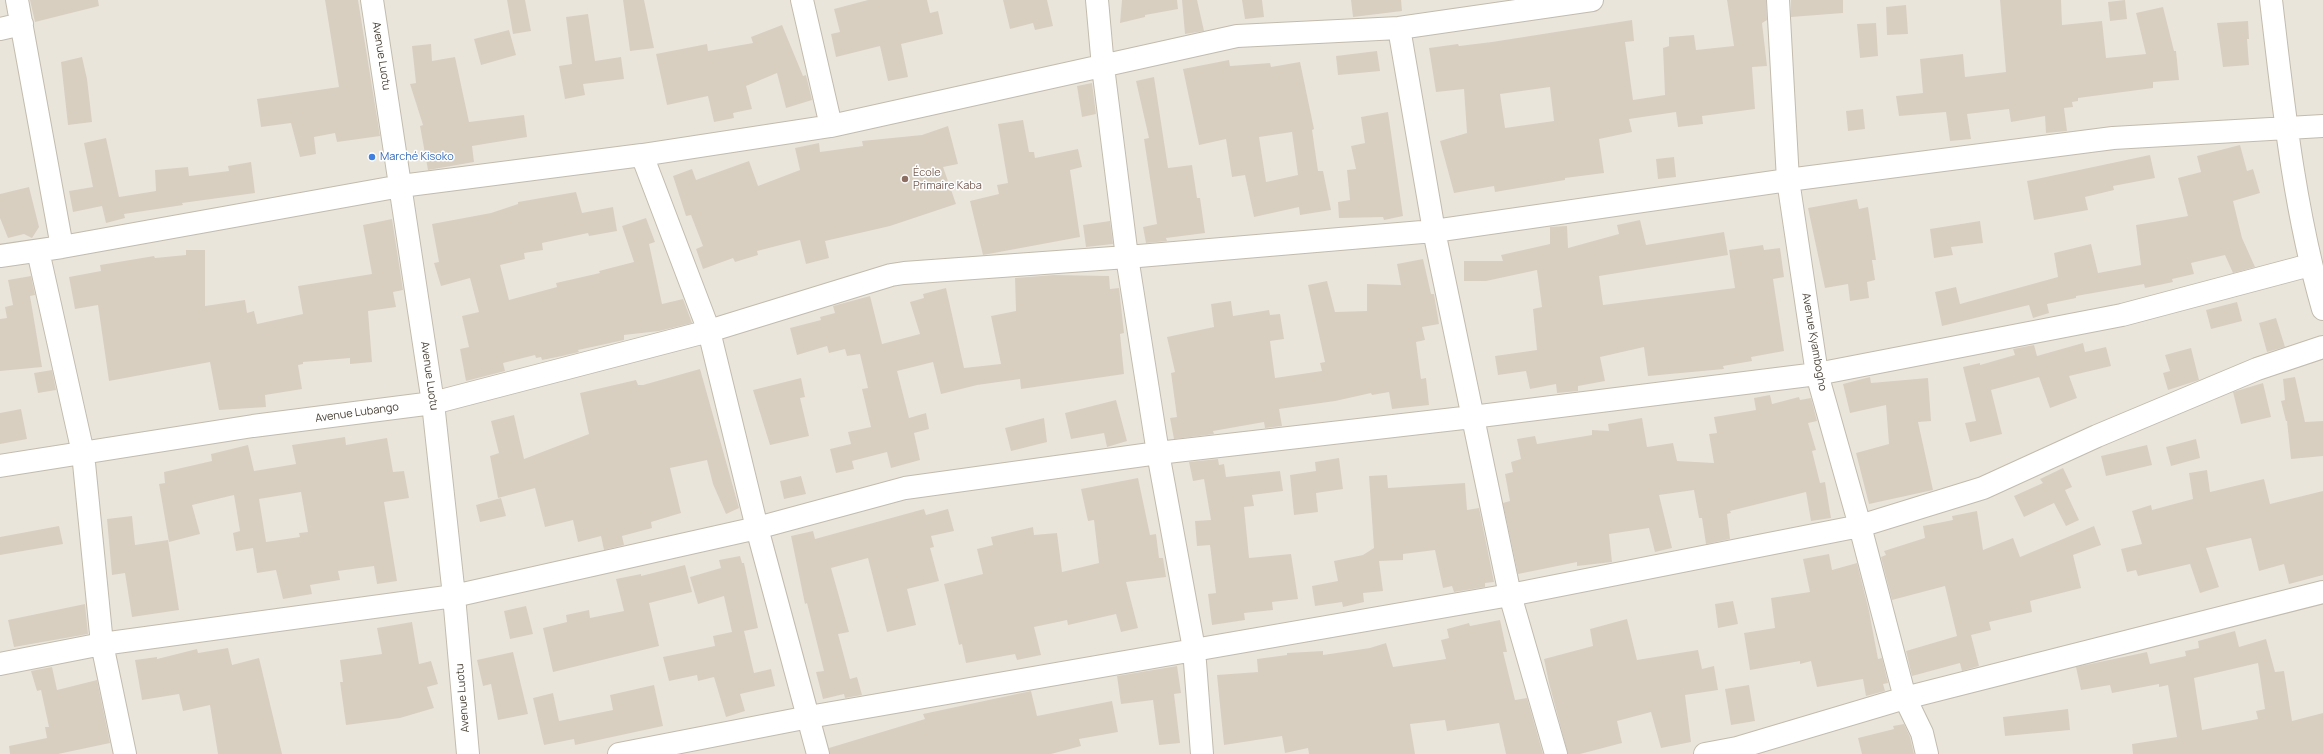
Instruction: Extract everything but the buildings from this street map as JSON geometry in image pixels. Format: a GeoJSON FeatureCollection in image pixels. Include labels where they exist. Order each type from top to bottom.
{"type":"FeatureCollection","features":[{"type":"Feature","properties":{"kind":"street"},"geometry":{"type":"LineString","coordinates":[[17,0],[62,248]]}},
{"type":"Feature","properties":{"kind":"street","name":"Avenue Luotu"},"geometry":{"type":"LineString","coordinates":[[372,0],[433,402],[454,596],[468,754]]}},
{"type":"Feature","properties":{"kind":"street"},"geometry":{"type":"LineString","coordinates":[[802,0],[831,126]]}},
{"type":"Feature","properties":{"kind":"street"},"geometry":{"type":"LineString","coordinates":[[1097,0],[1103,67],[1127,257],[1158,453],[1194,649],[1202,754]]}},
{"type":"Feature","properties":{"kind":"street"},"geometry":{"type":"LineString","coordinates":[[0,256],[62,248],[401,186],[642,155],[831,126],[1103,67],[1237,36],[1399,28],[1467,9],[1592,0]]}},
{"type":"Feature","properties":{"kind":"street","name":"Avenue Kyambogho"},"geometry":{"type":"LineString","coordinates":[[1778,0],[1788,180],[1817,374],[1860,526],[1905,698],[1922,733],[1927,754]]}},
{"type":"Feature","properties":{"kind":"street"},"geometry":{"type":"LineString","coordinates":[[2271,0],[2286,129],[2310,265],[2323,309]]}},
{"type":"Feature","properties":{"kind":"street"},"geometry":{"type":"LineString","coordinates":[[0,29],[22,24]]}},
{"type":"Feature","properties":{"kind":"street"},"geometry":{"type":"LineString","coordinates":[[1399,28],[1434,231],[1510,595],[1556,754]]}},
{"type":"Feature","properties":{"kind":"street","name":"Avenue Lubango"},"geometry":{"type":"LineString","coordinates":[[0,466],[253,426],[433,402],[709,331],[891,275],[1434,231],[1788,180],[2113,138],[2323,126]]}},
{"type":"Feature","properties":{"kind":"street"},"geometry":{"type":"LineString","coordinates":[[642,155],[709,331],[757,528],[818,754]]}},
{"type":"Feature","properties":{"kind":"street"},"geometry":{"type":"LineString","coordinates":[[38,250],[83,453],[102,644],[125,754]]}},
{"type":"Feature","properties":{"kind":"street"},"geometry":{"type":"LineString","coordinates":[[0,664],[102,644],[454,596],[757,528],[905,488],[1158,453],[1472,417],[1817,374],[2122,315],[2310,265]]}},
{"type":"Feature","properties":{"kind":"street"},"geometry":{"type":"LineString","coordinates":[[619,754],[809,717],[1510,595],[1860,526],[1983,488],[2097,436],[2258,369],[2323,347]]}},
{"type":"Feature","properties":{"kind":"street"},"geometry":{"type":"LineString","coordinates":[[1705,754],[1738,751],[1905,698],[2323,592]]}},
{"type":"Feature","properties":{"kind":"shaded area"},"geometry":{"type":"Polygon","coordinates":[[[0,0],[2323,0],[2323,754],[0,754],[0,0]]]}},
{"type":"Feature","properties":{"kind":"place","name":"Marché Kisoko"},"geometry":{"type":"Point","coordinates":[372,157]}},
{"type":"Feature","properties":{"kind":"place","name":"École Primaire Kaba"},"geometry":{"type":"Point","coordinates":[905,179]}}]}
